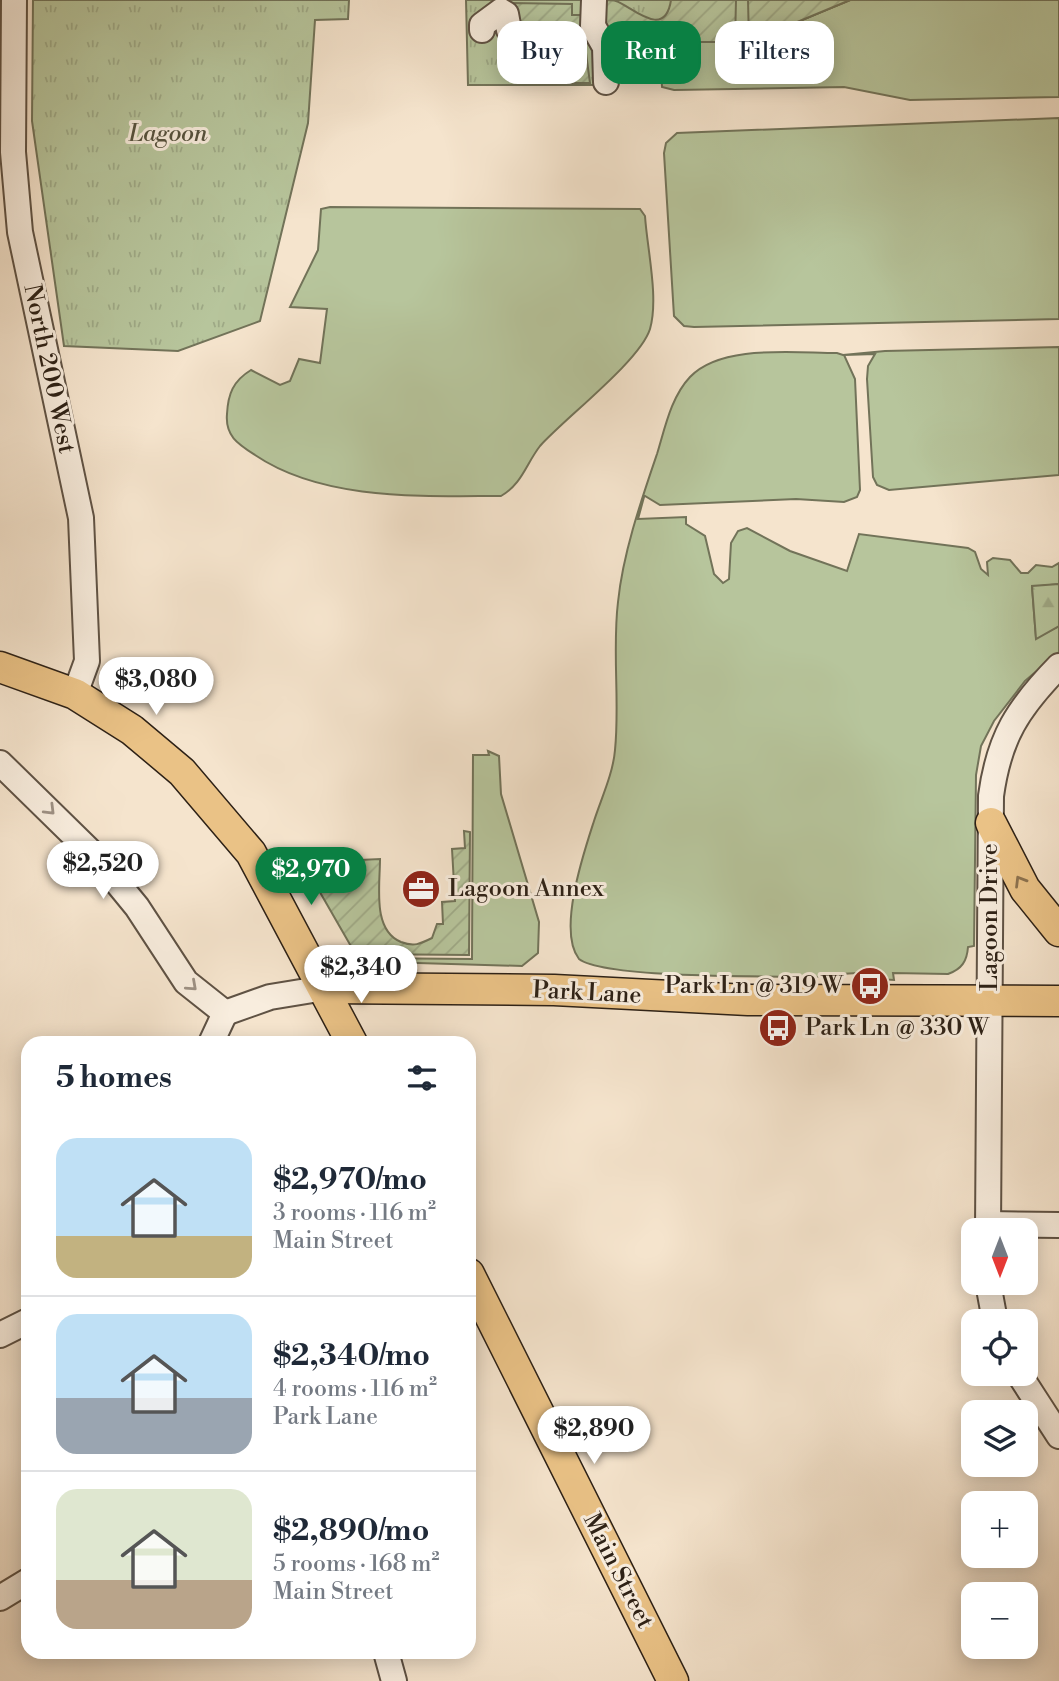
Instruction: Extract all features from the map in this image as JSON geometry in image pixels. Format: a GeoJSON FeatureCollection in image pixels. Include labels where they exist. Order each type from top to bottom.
{"type":"FeatureCollection","features":[{"type":"Feature","properties":{"kind":"main road"},"geometry":{"type":"LineString","coordinates":[[0,667],[75,694],[132,730],[182,772],[218,811],[251,853],[349,1036]]}},
{"type":"Feature","properties":{"kind":"main road"},"geometry":{"type":"LineString","coordinates":[[991,823],[1025,889],[1059,931]]}},
{"type":"Feature","properties":{"kind":"main road","name":"Park Lane"},"geometry":{"type":"LineString","coordinates":[[325,988],[478,988],[688,998],[1059,1001]]}},
{"type":"Feature","properties":{"kind":"main road","name":"Main Street"},"geometry":{"type":"LineString","coordinates":[[476,1288],[673,1681]]}},
{"type":"Feature","properties":{"kind":"street","name":"North 200 West"},"geometry":{"type":"LineString","coordinates":[[14,0],[13,152],[20,232],[81,518],[87,661],[75,694]]}},
{"type":"Feature","properties":{"kind":"street"},"geometry":{"type":"LineString","coordinates":[[594,0],[593,26],[601,40]]}},
{"type":"Feature","properties":{"kind":"street"},"geometry":{"type":"LineString","coordinates":[[482,30],[482,25],[505,14]]}},
{"type":"Feature","properties":{"kind":"street","name":"Lagoon Drive"},"geometry":{"type":"LineString","coordinates":[[988,1218],[991,823],[996,759],[1009,727],[1032,694],[1059,666]]}},
{"type":"Feature","properties":{"kind":"street"},"geometry":{"type":"LineString","coordinates":[[0,763],[96,857],[137,907],[186,982],[225,1013]]}},
{"type":"Feature","properties":{"kind":"street"},"geometry":{"type":"LineString","coordinates":[[214,1036],[225,1013],[270,997],[325,988]]}},
{"type":"Feature","properties":{"kind":"street"},"geometry":{"type":"LineString","coordinates":[[1038,1226],[1059,1225]]}},
{"type":"Feature","properties":{"kind":"street"},"geometry":{"type":"LineString","coordinates":[[0,1335],[21,1324]]}},
{"type":"Feature","properties":{"kind":"street"},"geometry":{"type":"LineString","coordinates":[[1027,1386],[1059,1436]]}},
{"type":"Feature","properties":{"kind":"street"},"geometry":{"type":"LineString","coordinates":[[0,1598],[21,1585]]}},
{"type":"Feature","properties":{"kind":"street"},"geometry":{"type":"LineString","coordinates":[[388,1659],[394,1681]]}},
{"type":"Feature","properties":{"kind":"green space","name":"Lagoon"},"geometry":{"type":"Polygon","coordinates":[[[33,0],[349,0],[348,19],[315,20],[308,123],[260,321],[178,351],[64,346],[32,121],[33,0]]]}},
{"type":"Feature","properties":{"kind":"green space"},"geometry":{"type":"Polygon","coordinates":[[[466,0],[850,0],[800,21],[715,21],[715,42],[701,42],[701,21],[601,21],[601,84],[618,85],[468,85],[466,0]]]}},
{"type":"Feature","properties":{"kind":"green space"},"geometry":{"type":"Polygon","coordinates":[[[604,0],[616,1],[655,20],[668,12],[671,0],[736,0],[736,21],[715,21],[715,42],[701,42],[701,21],[603,21],[604,0]]]}},
{"type":"Feature","properties":{"kind":"green space"},"geometry":{"type":"Polygon","coordinates":[[[748,0],[850,0],[800,21],[748,21],[748,0]]]}},
{"type":"Feature","properties":{"kind":"green space"},"geometry":{"type":"Polygon","coordinates":[[[850,0],[1059,0],[1059,97],[910,100],[844,87],[674,90],[662,87],[662,84],[701,84],[701,42],[715,42],[715,84],[834,84],[834,21],[800,21],[850,0]]]}},
{"type":"Feature","properties":{"kind":"green space"},"geometry":{"type":"Polygon","coordinates":[[[512,3],[572,4],[572,15],[582,15],[584,21],[517,21],[509,9],[512,3]]]}},
{"type":"Feature","properties":{"kind":"green space"},"geometry":{"type":"Polygon","coordinates":[[[587,60],[590,83],[587,83],[587,60]]]}},
{"type":"Feature","properties":{"kind":"green space"},"geometry":{"type":"Polygon","coordinates":[[[1059,118],[1059,319],[694,327],[684,326],[674,316],[664,153],[666,143],[677,133],[1059,118]]]}},
{"type":"Feature","properties":{"kind":"green space"},"geometry":{"type":"Polygon","coordinates":[[[321,209],[640,209],[645,216],[653,288],[650,329],[632,357],[551,434],[540,446],[519,480],[501,496],[374,493],[311,481],[282,470],[249,451],[230,434],[227,422],[229,400],[236,383],[251,370],[280,385],[290,381],[299,359],[320,363],[327,309],[290,307],[318,250],[321,209]]]}},
{"type":"Feature","properties":{"kind":"green space"},"geometry":{"type":"Polygon","coordinates":[[[1059,347],[1059,475],[889,490],[877,485],[873,477],[867,379],[868,366],[875,354],[844,355],[855,379],[860,490],[857,497],[844,502],[796,499],[660,505],[645,496],[638,519],[686,517],[686,524],[705,536],[714,574],[723,583],[729,579],[731,543],[738,531],[747,528],[790,551],[847,571],[859,534],[968,548],[975,552],[981,569],[988,575],[987,562],[993,558],[1010,560],[1021,573],[1028,573],[1036,565],[1052,567],[1059,563],[1059,584],[1032,587],[1036,638],[1059,626],[1059,652],[1025,681],[994,721],[981,746],[976,775],[974,946],[968,947],[963,964],[948,974],[893,973],[894,980],[861,978],[857,973],[841,974],[839,977],[661,974],[596,966],[579,959],[573,946],[571,911],[584,852],[614,759],[617,713],[616,620],[620,584],[628,546],[669,413],[683,385],[703,366],[739,355],[780,352],[843,355],[885,351],[1059,347]]]}},
{"type":"Feature","properties":{"kind":"green space"},"geometry":{"type":"Polygon","coordinates":[[[1059,584],[1059,626],[1036,639],[1032,586],[1059,584]]]}},
{"type":"Feature","properties":{"kind":"green space"},"geometry":{"type":"Polygon","coordinates":[[[488,751],[499,756],[501,794],[539,922],[538,953],[522,966],[350,961],[358,958],[472,959],[473,755],[489,755],[488,751]]]}},
{"type":"Feature","properties":{"kind":"green space"},"geometry":{"type":"Polygon","coordinates":[[[464,831],[470,832],[469,955],[356,954],[355,948],[352,948],[298,854],[315,854],[317,862],[380,859],[379,894],[385,928],[401,942],[417,944],[432,938],[437,924],[443,924],[442,902],[455,901],[452,849],[465,848],[464,831]]]}},
{"type":"Feature","properties":{"kind":"place","name":"Lagoon Annex"},"geometry":{"type":"Point","coordinates":[421,889]}},
{"type":"Feature","properties":{"kind":"place","name":"Park Ln @ 319 W"},"geometry":{"type":"Point","coordinates":[870,986]}},
{"type":"Feature","properties":{"kind":"place","name":"Park Ln @ 330 W"},"geometry":{"type":"Point","coordinates":[778,1028]}}]}
